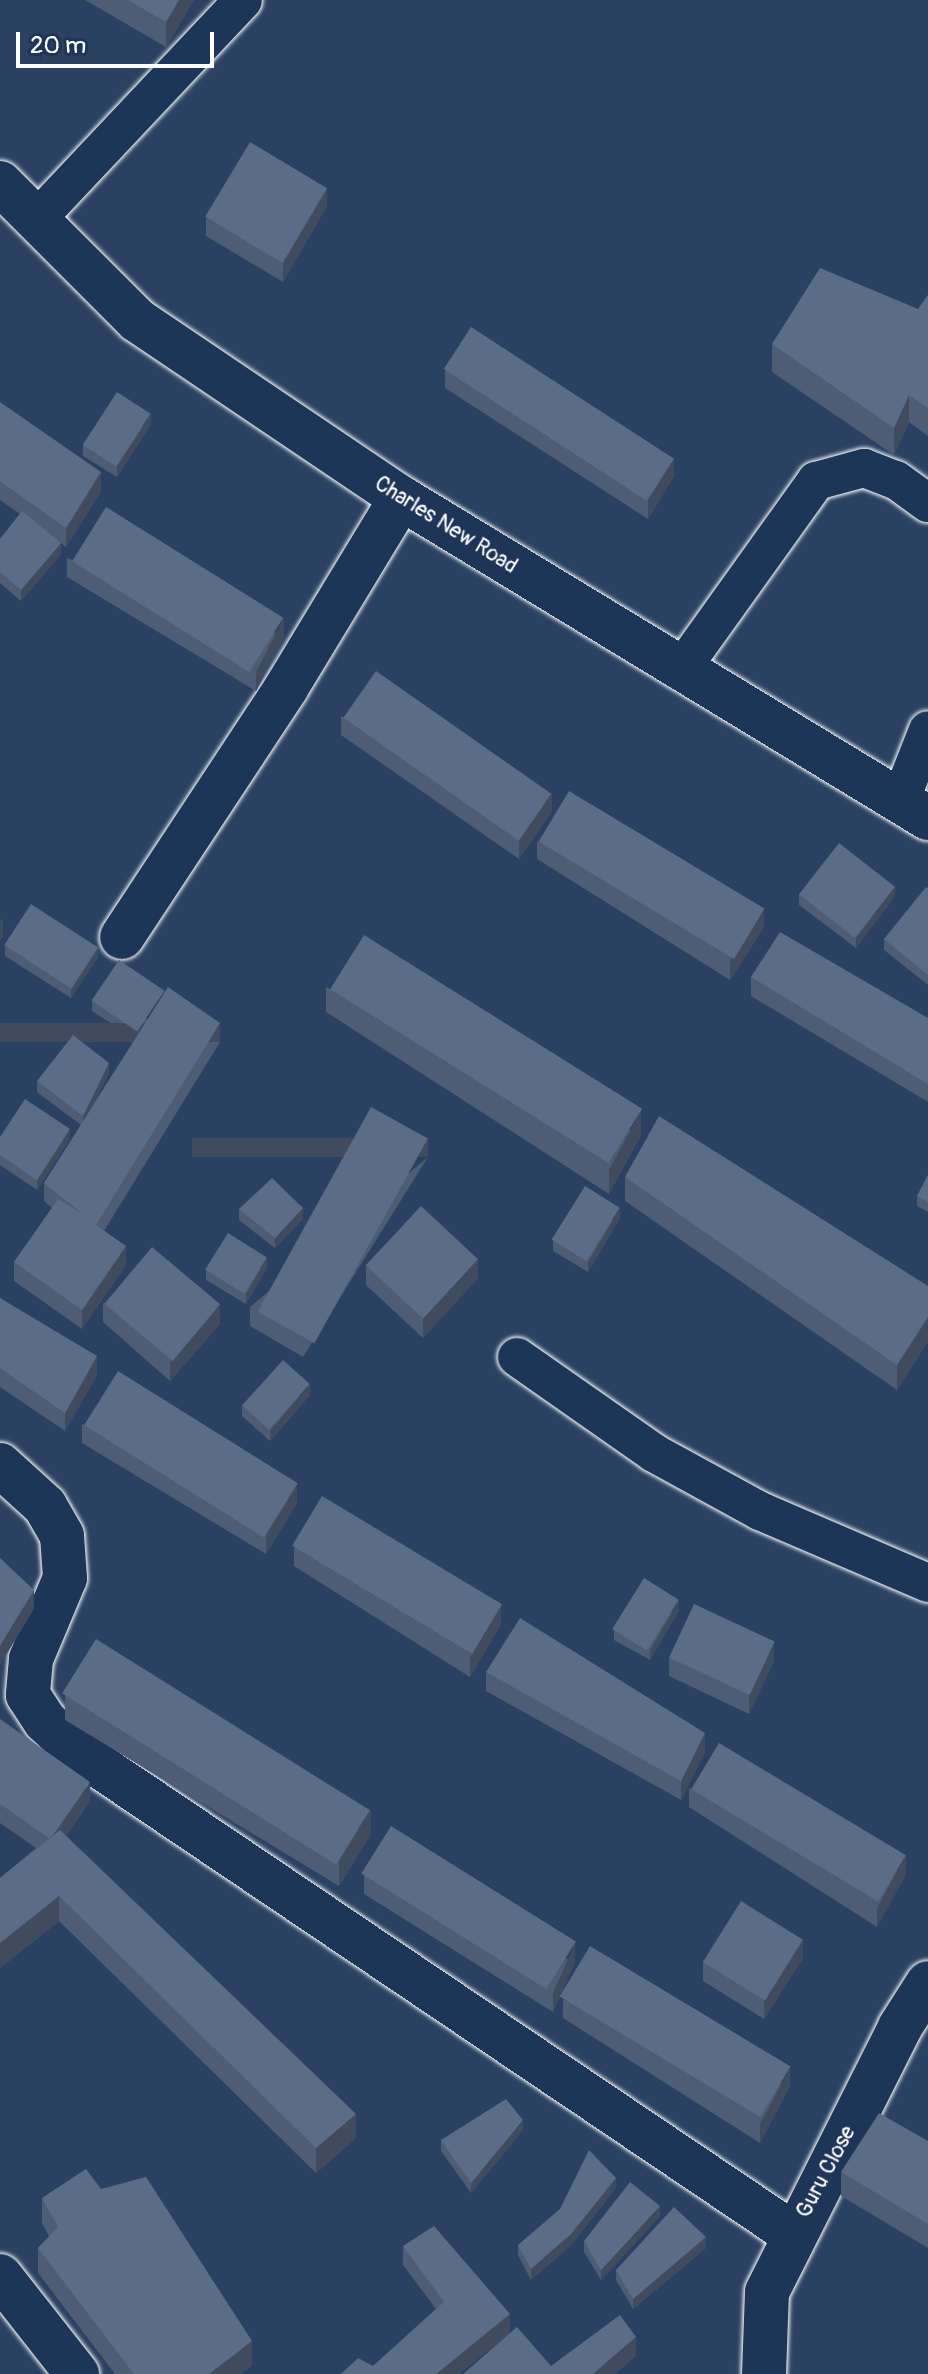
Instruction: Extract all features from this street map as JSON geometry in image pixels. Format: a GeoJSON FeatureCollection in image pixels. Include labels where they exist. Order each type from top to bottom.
{"type":"FeatureCollection","features":[{"type":"Feature","properties":{"kind":"street","name":"Charles New Road"},"geometry":{"type":"LineString","coordinates":[[0,183],[137,320],[401,498],[680,671],[914,809]]}},
{"type":"Feature","properties":{"kind":"street"},"geometry":{"type":"LineString","coordinates":[[122,937],[286,688],[401,498]]}},
{"type":"Feature","properties":{"kind":"street"},"geometry":{"type":"LineString","coordinates":[[0,1465],[45,1506],[62,1536],[65,1578],[31,1659],[28,1695],[45,1721],[77,1751],[793,2234]]}},
{"type":"Feature","properties":{"kind":"street","name":"Guru Close"},"geometry":{"type":"LineString","coordinates":[[764,2374],[767,2292],[793,2234],[928,1983]]}},
{"type":"Feature","properties":{"kind":"street"},"geometry":{"type":"LineString","coordinates":[[0,2276],[77,2374]]}},
{"type":"Feature","properties":{"kind":"lane"},"geometry":{"type":"LineString","coordinates":[[35,221],[243,0]]}},
{"type":"Feature","properties":{"kind":"lane"},"geometry":{"type":"LineString","coordinates":[[680,671],[816,481],[864,468],[896,480],[928,503]]}},
{"type":"Feature","properties":{"kind":"lane"},"geometry":{"type":"LineString","coordinates":[[914,809],[928,730]]}},
{"type":"Feature","properties":{"kind":"lane"},"geometry":{"type":"LineString","coordinates":[[517,1357],[654,1453],[760,1511],[928,1583]]}},
{"type":"Feature","properties":{"kind":"building"},"geometry":{"type":"Polygon","coordinates":[[[128,0],[179,0],[166,22],[128,0]]]}},
{"type":"Feature","properties":{"kind":"building"},"geometry":{"type":"Polygon","coordinates":[[[250,142],[327,188],[282,263],[205,217],[250,142]]]}},
{"type":"Feature","properties":{"kind":"building"},"geometry":{"type":"Polygon","coordinates":[[[820,268],[918,309],[928,295],[928,408],[909,395],[894,428],[772,344],[820,268]]]}},
{"type":"Feature","properties":{"kind":"building"},"geometry":{"type":"Polygon","coordinates":[[[471,327],[674,459],[647,501],[444,369],[471,327]]]}},
{"type":"Feature","properties":{"kind":"building"},"geometry":{"type":"Polygon","coordinates":[[[117,392],[151,414],[116,467],[83,445],[117,392]]]}},
{"type":"Feature","properties":{"kind":"building"},"geometry":{"type":"Polygon","coordinates":[[[0,402],[101,472],[66,528],[0,481],[0,402]]]}},
{"type":"Feature","properties":{"kind":"building"},"geometry":{"type":"Polygon","coordinates":[[[106,507],[283,618],[249,672],[72,561],[106,507]]]}},
{"type":"Feature","properties":{"kind":"building"},"geometry":{"type":"Polygon","coordinates":[[[22,511],[61,543],[21,590],[0,572],[0,539],[22,511]]]}},
{"type":"Feature","properties":{"kind":"building"},"geometry":{"type":"Polygon","coordinates":[[[376,671],[551,794],[519,840],[343,718],[376,671]]]}},
{"type":"Feature","properties":{"kind":"building"},"geometry":{"type":"Polygon","coordinates":[[[569,791],[764,908],[734,959],[539,842],[569,791]]]}},
{"type":"Feature","properties":{"kind":"building"},"geometry":{"type":"Polygon","coordinates":[[[839,843],[895,887],[855,938],[799,894],[839,843]]]}},
{"type":"Feature","properties":{"kind":"building"},"geometry":{"type":"Polygon","coordinates":[[[928,888],[928,975],[884,939],[928,888]]]}},
{"type":"Feature","properties":{"kind":"building"},"geometry":{"type":"Polygon","coordinates":[[[31,904],[98,948],[71,989],[4,945],[31,904]]]}},
{"type":"Feature","properties":{"kind":"building"},"geometry":{"type":"Polygon","coordinates":[[[780,932],[928,1018],[928,1084],[751,977],[780,932]]]}},
{"type":"Feature","properties":{"kind":"building"},"geometry":{"type":"Polygon","coordinates":[[[364,935],[642,1109],[608,1163],[330,989],[364,935]]]}},
{"type":"Feature","properties":{"kind":"building"},"geometry":{"type":"Polygon","coordinates":[[[119,960],[165,991],[137,1031],[92,1001],[119,960]]]}},
{"type":"Feature","properties":{"kind":"building"},"geometry":{"type":"Polygon","coordinates":[[[168,987],[220,1023],[96,1225],[126,1246],[82,1310],[14,1262],[58,1199],[83,1214],[44,1183],[168,987]]]}},
{"type":"Feature","properties":{"kind":"building"},"geometry":{"type":"Polygon","coordinates":[[[73,1035],[109,1063],[83,1116],[37,1081],[73,1035]]]}},
{"type":"Feature","properties":{"kind":"building"},"geometry":{"type":"Polygon","coordinates":[[[25,1099],[70,1129],[37,1180],[0,1155],[0,1137],[25,1099]]]}},
{"type":"Feature","properties":{"kind":"building"},"geometry":{"type":"Polygon","coordinates":[[[371,1107],[428,1139],[314,1343],[258,1312],[371,1107]]]}},
{"type":"Feature","properties":{"kind":"building"},"geometry":{"type":"Polygon","coordinates":[[[659,1116],[928,1286],[928,1317],[897,1365],[625,1177],[659,1116]]]}},
{"type":"Feature","properties":{"kind":"building"},"geometry":{"type":"Polygon","coordinates":[[[928,1175],[928,1202],[917,1196],[928,1175]]]}},
{"type":"Feature","properties":{"kind":"building"},"geometry":{"type":"Polygon","coordinates":[[[272,1178],[303,1208],[275,1238],[239,1209],[272,1178]]]}},
{"type":"Feature","properties":{"kind":"building"},"geometry":{"type":"Polygon","coordinates":[[[585,1186],[620,1208],[586,1261],[552,1239],[585,1186]]]}},
{"type":"Feature","properties":{"kind":"building"},"geometry":{"type":"Polygon","coordinates":[[[421,1206],[478,1259],[423,1318],[366,1265],[421,1206]]]}},
{"type":"Feature","properties":{"kind":"building"},"geometry":{"type":"Polygon","coordinates":[[[228,1233],[267,1257],[244,1294],[205,1269],[228,1233]]]}},
{"type":"Feature","properties":{"kind":"building"},"geometry":{"type":"Polygon","coordinates":[[[152,1247],[220,1304],[173,1361],[104,1304],[152,1247]]]}},
{"type":"Feature","properties":{"kind":"building"},"geometry":{"type":"Polygon","coordinates":[[[0,1298],[97,1356],[65,1413],[0,1368],[0,1298]]]}},
{"type":"Feature","properties":{"kind":"building"},"geometry":{"type":"Polygon","coordinates":[[[283,1360],[310,1384],[269,1429],[242,1405],[283,1360]]]}},
{"type":"Feature","properties":{"kind":"building"},"geometry":{"type":"Polygon","coordinates":[[[118,1371],[298,1483],[264,1538],[84,1425],[118,1371]]]}},
{"type":"Feature","properties":{"kind":"building"},"geometry":{"type":"Polygon","coordinates":[[[322,1496],[502,1604],[472,1654],[292,1546],[322,1496]]]}},
{"type":"Feature","properties":{"kind":"building"},"geometry":{"type":"Polygon","coordinates":[[[0,1558],[34,1590],[0,1646],[0,1558]]]}},
{"type":"Feature","properties":{"kind":"building"},"geometry":{"type":"Polygon","coordinates":[[[644,1578],[679,1600],[647,1651],[612,1629],[644,1578]]]}},
{"type":"Feature","properties":{"kind":"building"},"geometry":{"type":"Polygon","coordinates":[[[694,1604],[775,1642],[750,1695],[669,1657],[694,1604]]]}},
{"type":"Feature","properties":{"kind":"building"},"geometry":{"type":"Polygon","coordinates":[[[520,1618],[705,1733],[681,1781],[486,1672],[520,1618]]]}},
{"type":"Feature","properties":{"kind":"building"},"geometry":{"type":"Polygon","coordinates":[[[96,1639],[370,1810],[336,1864],[62,1693],[96,1639]]]}},
{"type":"Feature","properties":{"kind":"building"},"geometry":{"type":"Polygon","coordinates":[[[0,1719],[90,1782],[49,1838],[0,1804],[0,1719]]]}},
{"type":"Feature","properties":{"kind":"building"},"geometry":{"type":"Polygon","coordinates":[[[719,1743],[906,1855],[878,1902],[691,1789],[719,1743]]]}},
{"type":"Feature","properties":{"kind":"building"},"geometry":{"type":"Polygon","coordinates":[[[391,1826],[576,1942],[546,1989],[361,1873],[391,1826]]]}},
{"type":"Feature","properties":{"kind":"building"},"geometry":{"type":"Polygon","coordinates":[[[60,1830],[356,2114],[316,2148],[59,1896],[0,1943],[0,1878],[60,1830]]]}},
{"type":"Feature","properties":{"kind":"building"},"geometry":{"type":"Polygon","coordinates":[[[741,1901],[803,1940],[765,2001],[703,1962],[741,1901]]]}},
{"type":"Feature","properties":{"kind":"building"},"geometry":{"type":"Polygon","coordinates":[[[590,1946],[791,2067],[760,2117],[560,1997],[590,1946]]]}},
{"type":"Feature","properties":{"kind":"building"},"geometry":{"type":"Polygon","coordinates":[[[506,2099],[523,2120],[471,2183],[441,2140],[506,2099]]]}},
{"type":"Feature","properties":{"kind":"building"},"geometry":{"type":"Polygon","coordinates":[[[879,2113],[928,2141],[928,2224],[841,2172],[879,2113]]]}},
{"type":"Feature","properties":{"kind":"building"},"geometry":{"type":"Polygon","coordinates":[[[589,2150],[616,2178],[571,2234],[531,2269],[518,2245],[560,2209],[589,2150]]]}},
{"type":"Feature","properties":{"kind":"building"},"geometry":{"type":"Polygon","coordinates":[[[86,2169],[101,2189],[146,2177],[252,2341],[209,2374],[134,2374],[38,2248],[58,2227],[42,2198],[86,2169]]]}},
{"type":"Feature","properties":{"kind":"building"},"geometry":{"type":"Polygon","coordinates":[[[630,2182],[660,2206],[601,2270],[584,2241],[630,2182]]]}},
{"type":"Feature","properties":{"kind":"building"},"geometry":{"type":"Polygon","coordinates":[[[674,2207],[706,2237],[633,2299],[616,2270],[674,2207]]]}},
{"type":"Feature","properties":{"kind":"building"},"geometry":{"type":"Polygon","coordinates":[[[434,2226],[510,2314],[436,2374],[341,2374],[358,2358],[373,2366],[444,2302],[403,2246],[434,2226]]]}},
{"type":"Feature","properties":{"kind":"building"},"geometry":{"type":"Polygon","coordinates":[[[620,2315],[636,2337],[593,2374],[463,2374],[517,2327],[551,2366],[620,2315]]]}}]}
